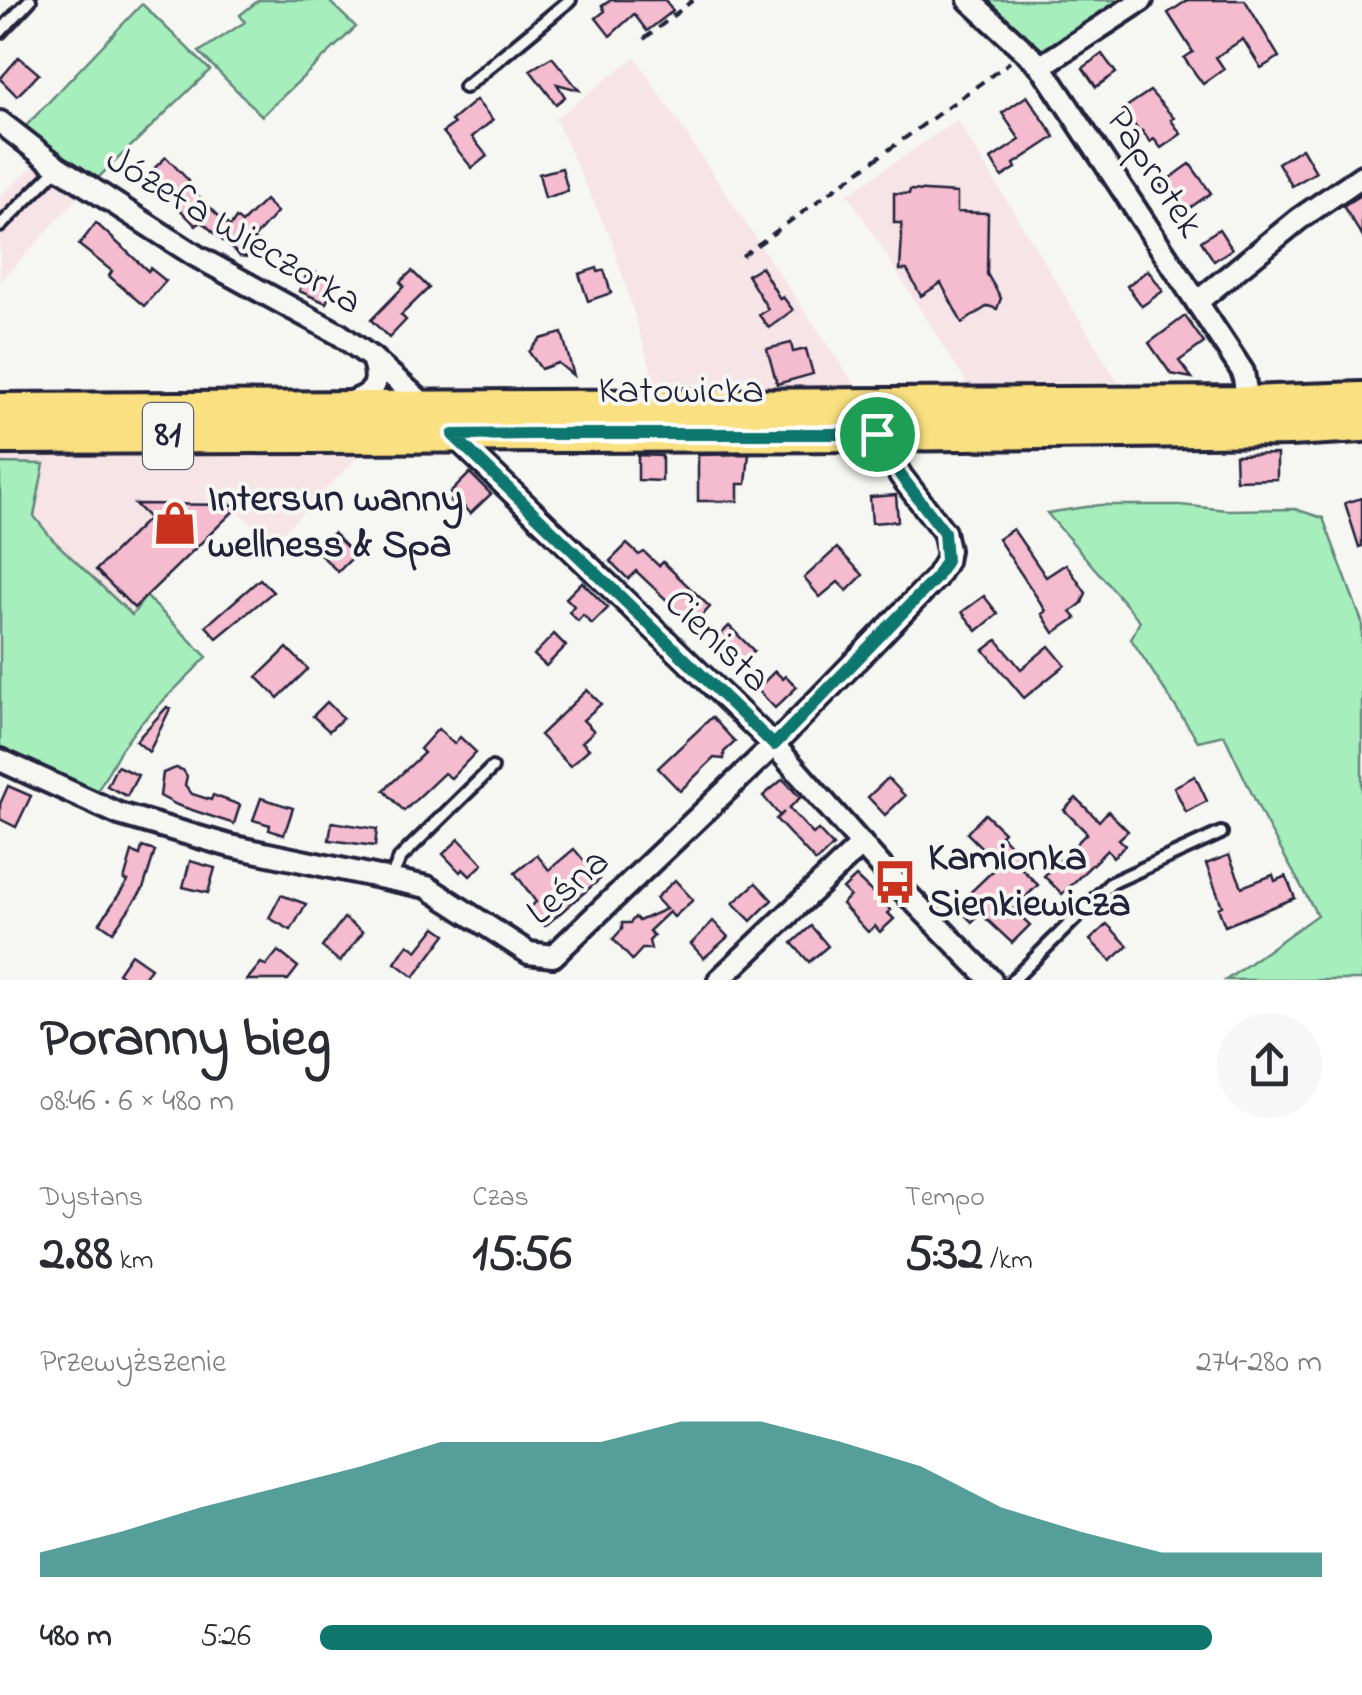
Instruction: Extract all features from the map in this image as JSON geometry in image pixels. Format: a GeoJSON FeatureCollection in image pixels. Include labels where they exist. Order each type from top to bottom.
{"type":"FeatureCollection","features":[{"type":"Feature","properties":{"kind":"main road","name":"Katowicka"},"geometry":{"type":"LineString","coordinates":[[0,410],[1362,400]]}},
{"type":"Feature","properties":{"kind":"main road","name":"Katowicka"},"geometry":{"type":"LineString","coordinates":[[0,436],[877,434],[1362,425]]}},
{"type":"Feature","properties":{"kind":"street","name":"Paprotek"},"geometry":{"type":"LineString","coordinates":[[969,0],[1041,66],[1243,372],[1248,403]]}},
{"type":"Feature","properties":{"kind":"street"},"geometry":{"type":"LineString","coordinates":[[1041,66],[1142,0]]}},
{"type":"Feature","properties":{"kind":"street","name":"Józefa Wieczorka"},"geometry":{"type":"LineString","coordinates":[[0,122],[58,167],[196,256],[339,334],[426,406]]}},
{"type":"Feature","properties":{"kind":"street"},"geometry":{"type":"LineString","coordinates":[[1197,302],[1300,218],[1362,176]]}},
{"type":"Feature","properties":{"kind":"street"},"geometry":{"type":"LineString","coordinates":[[334,408],[363,398],[373,389],[377,374],[372,358]]}},
{"type":"Feature","properties":{"kind":"street"},"geometry":{"type":"LineString","coordinates":[[509,492],[501,475],[502,456],[531,434]]}},
{"type":"Feature","properties":{"kind":"street","name":"Leśna"},"geometry":{"type":"LineString","coordinates":[[0,760],[119,814],[230,846],[426,887],[529,953],[553,956],[774,745],[936,578],[946,561],[944,532],[901,476],[877,434]]}},
{"type":"Feature","properties":{"kind":"street","name":"Cienista"},"geometry":{"type":"LineString","coordinates":[[453,435],[774,745],[981,977]]}},
{"type":"Feature","properties":{"kind":"street"},"geometry":{"type":"LineString","coordinates":[[720,980],[862,844]]}},
{"type":"Feature","properties":{"kind":"lane"},"geometry":{"type":"LineString","coordinates":[[0,32],[30,0]]}},
{"type":"Feature","properties":{"kind":"lane"},"geometry":{"type":"LineString","coordinates":[[465,86],[570,0]]}},
{"type":"Feature","properties":{"kind":"lane"},"geometry":{"type":"LineString","coordinates":[[0,226],[58,167]]}},
{"type":"Feature","properties":{"kind":"lane"},"geometry":{"type":"LineString","coordinates":[[391,878],[400,858],[492,768]]}},
{"type":"Feature","properties":{"kind":"lane"},"geometry":{"type":"LineString","coordinates":[[1013,980],[1112,883],[1221,832]]}},
{"type":"Feature","properties":{"kind":"path"},"geometry":{"type":"LineString","coordinates":[[644,39],[693,0]]}},
{"type":"Feature","properties":{"kind":"path"},"geometry":{"type":"LineString","coordinates":[[742,256],[1026,50]]}},
{"type":"Feature","properties":{"kind":"shaded area"},"geometry":{"type":"Polygon","coordinates":[[[635,57],[856,387],[655,383],[612,241],[555,119],[635,57]]]}},
{"type":"Feature","properties":{"kind":"shaded area"},"geometry":{"type":"Polygon","coordinates":[[[957,120],[1118,382],[968,385],[848,194],[957,120]]]}},
{"type":"Feature","properties":{"kind":"shaded area"},"geometry":{"type":"Polygon","coordinates":[[[37,163],[83,192],[0,282],[0,196],[37,163]]]}},
{"type":"Feature","properties":{"kind":"shaded area"},"geometry":{"type":"Polygon","coordinates":[[[0,402],[365,450],[274,541],[235,510],[146,596],[133,616],[53,540],[34,516],[43,464],[0,463],[0,402]]]}},
{"type":"Feature","properties":{"kind":"green space"},"geometry":{"type":"Polygon","coordinates":[[[259,0],[328,0],[356,27],[262,116],[199,52],[245,22],[240,15],[259,0]]]}},
{"type":"Feature","properties":{"kind":"green space"},"geometry":{"type":"Polygon","coordinates":[[[987,0],[1132,0],[1048,55],[987,0]]]}},
{"type":"Feature","properties":{"kind":"green space"},"geometry":{"type":"Polygon","coordinates":[[[142,4],[210,70],[97,179],[26,126],[142,4]]]}},
{"type":"Feature","properties":{"kind":"green space"},"geometry":{"type":"Polygon","coordinates":[[[0,463],[44,464],[34,516],[53,540],[132,615],[146,596],[207,657],[139,725],[94,797],[0,748],[0,463]]]}},
{"type":"Feature","properties":{"kind":"green space"},"geometry":{"type":"Polygon","coordinates":[[[1099,505],[1295,509],[1323,518],[1362,622],[1362,980],[1226,980],[1317,915],[1265,821],[1224,735],[1198,741],[1131,639],[1140,621],[1047,513],[1099,505]]]}},
{"type":"Feature","properties":{"kind":"building"},"geometry":{"type":"Polygon","coordinates":[[[611,0],[665,0],[673,11],[647,31],[634,14],[610,36],[596,18],[605,11],[602,6],[611,0]]]}},
{"type":"Feature","properties":{"kind":"building"},"geometry":{"type":"Polygon","coordinates":[[[1188,0],[1245,0],[1279,57],[1261,68],[1243,39],[1216,57],[1224,69],[1203,84],[1184,58],[1193,52],[1168,13],[1188,0]]]}},
{"type":"Feature","properties":{"kind":"building"},"geometry":{"type":"Polygon","coordinates":[[[1102,54],[1116,73],[1096,87],[1083,68],[1102,54]]]}},
{"type":"Feature","properties":{"kind":"building"},"geometry":{"type":"Polygon","coordinates":[[[19,57],[39,74],[17,96],[0,79],[19,57]]]}},
{"type":"Feature","properties":{"kind":"building"},"geometry":{"type":"Polygon","coordinates":[[[552,57],[579,90],[557,84],[565,97],[556,104],[530,70],[552,57]]]}},
{"type":"Feature","properties":{"kind":"building"},"geometry":{"type":"Polygon","coordinates":[[[1150,91],[1174,118],[1171,120],[1181,134],[1161,148],[1154,139],[1150,142],[1140,133],[1123,109],[1150,91]]]}},
{"type":"Feature","properties":{"kind":"building"},"geometry":{"type":"Polygon","coordinates":[[[1027,96],[1055,137],[1014,164],[1016,168],[1002,177],[991,159],[1020,140],[1002,113],[1027,96]]]}},
{"type":"Feature","properties":{"kind":"building"},"geometry":{"type":"Polygon","coordinates":[[[476,100],[493,120],[472,137],[487,156],[472,168],[443,132],[476,100]]]}},
{"type":"Feature","properties":{"kind":"building"},"geometry":{"type":"Polygon","coordinates":[[[1302,148],[1316,172],[1292,186],[1278,163],[1302,148]]]}},
{"type":"Feature","properties":{"kind":"building"},"geometry":{"type":"Polygon","coordinates":[[[166,157],[189,181],[186,184],[230,227],[236,218],[242,223],[265,200],[277,212],[253,239],[258,242],[246,257],[201,221],[196,226],[164,193],[160,197],[143,179],[166,157]]]}},
{"type":"Feature","properties":{"kind":"building"},"geometry":{"type":"Polygon","coordinates":[[[1190,164],[1211,193],[1181,214],[1160,185],[1190,164]]]}},
{"type":"Feature","properties":{"kind":"building"},"geometry":{"type":"Polygon","coordinates":[[[562,168],[568,191],[545,198],[539,174],[562,168]]]}},
{"type":"Feature","properties":{"kind":"building"},"geometry":{"type":"Polygon","coordinates":[[[910,190],[957,193],[957,212],[988,213],[987,274],[1001,298],[997,309],[988,306],[962,323],[941,283],[921,296],[907,270],[900,270],[902,235],[901,223],[894,223],[894,193],[909,194],[910,190]]]}},
{"type":"Feature","properties":{"kind":"building"},"geometry":{"type":"Polygon","coordinates":[[[1362,194],[1362,236],[1343,206],[1362,194]]]}},
{"type":"Feature","properties":{"kind":"building"},"geometry":{"type":"Polygon","coordinates":[[[96,223],[148,271],[150,268],[166,281],[144,306],[109,276],[112,271],[79,245],[96,223]]]}},
{"type":"Feature","properties":{"kind":"building"},"geometry":{"type":"Polygon","coordinates":[[[1219,229],[1232,249],[1214,261],[1201,241],[1219,229]]]}},
{"type":"Feature","properties":{"kind":"building"},"geometry":{"type":"Polygon","coordinates":[[[761,267],[780,299],[783,297],[793,310],[769,328],[759,315],[768,309],[747,275],[761,267]]]}},
{"type":"Feature","properties":{"kind":"building"},"geometry":{"type":"Polygon","coordinates":[[[597,268],[598,272],[604,270],[611,293],[588,301],[579,274],[597,268]]]}},
{"type":"Feature","properties":{"kind":"building"},"geometry":{"type":"Polygon","coordinates":[[[309,270],[336,281],[326,303],[299,291],[309,270]]]}},
{"type":"Feature","properties":{"kind":"building"},"geometry":{"type":"Polygon","coordinates":[[[1148,270],[1163,291],[1142,306],[1127,286],[1148,270]]]}},
{"type":"Feature","properties":{"kind":"building"},"geometry":{"type":"Polygon","coordinates":[[[412,271],[429,288],[401,315],[406,320],[389,338],[371,320],[404,286],[400,282],[412,271]]]}},
{"type":"Feature","properties":{"kind":"building"},"geometry":{"type":"Polygon","coordinates":[[[1185,316],[1204,343],[1179,361],[1192,378],[1171,374],[1149,343],[1185,316]]]}},
{"type":"Feature","properties":{"kind":"building"},"geometry":{"type":"Polygon","coordinates":[[[562,333],[574,376],[558,363],[541,369],[529,352],[540,339],[562,333]]]}},
{"type":"Feature","properties":{"kind":"building"},"geometry":{"type":"Polygon","coordinates":[[[791,343],[793,352],[806,349],[813,374],[777,384],[767,349],[791,343]]]}},
{"type":"Feature","properties":{"kind":"building"},"geometry":{"type":"Polygon","coordinates":[[[749,454],[746,484],[738,484],[738,501],[698,501],[698,455],[749,454]]]}},
{"type":"Feature","properties":{"kind":"building"},"geometry":{"type":"Polygon","coordinates":[[[1277,454],[1277,479],[1236,480],[1235,455],[1277,454]]]}},
{"type":"Feature","properties":{"kind":"building"},"geometry":{"type":"Polygon","coordinates":[[[638,455],[662,456],[662,481],[638,480],[638,455]]]}},
{"type":"Feature","properties":{"kind":"building"},"geometry":{"type":"Polygon","coordinates":[[[470,473],[491,494],[470,514],[464,507],[459,512],[450,502],[454,497],[450,493],[470,473]]]}},
{"type":"Feature","properties":{"kind":"building"},"geometry":{"type":"Polygon","coordinates":[[[896,495],[898,521],[872,523],[870,497],[896,495]]]}},
{"type":"Feature","properties":{"kind":"building"},"geometry":{"type":"Polygon","coordinates":[[[1362,498],[1362,546],[1359,547],[1345,503],[1362,498]]]}},
{"type":"Feature","properties":{"kind":"building"},"geometry":{"type":"Polygon","coordinates":[[[135,504],[240,505],[134,608],[96,570],[149,518],[135,504]]]}},
{"type":"Feature","properties":{"kind":"building"},"geometry":{"type":"Polygon","coordinates":[[[1013,529],[1046,577],[1066,564],[1086,593],[1082,603],[1071,612],[1076,618],[1054,633],[1042,614],[1046,611],[998,539],[1013,529]]]}},
{"type":"Feature","properties":{"kind":"building"},"geometry":{"type":"Polygon","coordinates":[[[333,533],[355,555],[338,572],[316,550],[333,533]]]}},
{"type":"Feature","properties":{"kind":"building"},"geometry":{"type":"Polygon","coordinates":[[[627,544],[639,555],[644,552],[659,566],[663,562],[710,607],[693,625],[636,571],[628,579],[610,561],[627,544]]]}},
{"type":"Feature","properties":{"kind":"building"},"geometry":{"type":"Polygon","coordinates":[[[837,548],[863,575],[847,591],[838,582],[820,597],[804,578],[837,548]]]}},
{"type":"Feature","properties":{"kind":"building"},"geometry":{"type":"Polygon","coordinates":[[[260,579],[273,592],[217,638],[206,626],[260,579]]]}},
{"type":"Feature","properties":{"kind":"building"},"geometry":{"type":"Polygon","coordinates":[[[582,582],[608,608],[592,624],[583,615],[578,621],[569,612],[574,606],[566,598],[582,582]]]}},
{"type":"Feature","properties":{"kind":"building"},"geometry":{"type":"Polygon","coordinates":[[[984,596],[998,614],[977,631],[962,612],[984,596]]]}},
{"type":"Feature","properties":{"kind":"building"},"geometry":{"type":"Polygon","coordinates":[[[729,626],[754,651],[736,669],[711,644],[729,626]]]}},
{"type":"Feature","properties":{"kind":"building"},"geometry":{"type":"Polygon","coordinates":[[[554,634],[566,646],[546,666],[534,655],[554,634]]]}},
{"type":"Feature","properties":{"kind":"building"},"geometry":{"type":"Polygon","coordinates":[[[997,640],[1021,669],[1049,646],[1065,665],[1024,698],[984,650],[997,640]]]}},
{"type":"Feature","properties":{"kind":"building"},"geometry":{"type":"Polygon","coordinates":[[[287,648],[308,669],[278,698],[257,677],[287,648]]]}},
{"type":"Feature","properties":{"kind":"building"},"geometry":{"type":"Polygon","coordinates":[[[775,671],[797,687],[775,708],[757,689],[775,671]]]}},
{"type":"Feature","properties":{"kind":"building"},"geometry":{"type":"Polygon","coordinates":[[[587,690],[601,704],[583,720],[594,731],[582,742],[589,749],[570,766],[540,735],[587,690]]]}},
{"type":"Feature","properties":{"kind":"building"},"geometry":{"type":"Polygon","coordinates":[[[327,702],[343,718],[329,731],[313,716],[327,702]]]}},
{"type":"Feature","properties":{"kind":"building"},"geometry":{"type":"Polygon","coordinates":[[[167,707],[170,709],[149,752],[136,741],[167,707]]]}},
{"type":"Feature","properties":{"kind":"building"},"geometry":{"type":"Polygon","coordinates":[[[712,717],[735,742],[724,752],[724,759],[714,758],[680,791],[658,768],[712,717]]]}},
{"type":"Feature","properties":{"kind":"building"},"geometry":{"type":"Polygon","coordinates":[[[438,729],[454,744],[460,737],[476,752],[451,778],[444,773],[404,811],[384,790],[424,753],[420,749],[438,729]]]}},
{"type":"Feature","properties":{"kind":"building"},"geometry":{"type":"Polygon","coordinates":[[[117,766],[138,775],[127,796],[107,786],[117,766]]]}},
{"type":"Feature","properties":{"kind":"building"},"geometry":{"type":"Polygon","coordinates":[[[176,768],[187,776],[185,785],[192,794],[211,800],[213,795],[240,805],[234,824],[160,796],[163,773],[176,768]]]}},
{"type":"Feature","properties":{"kind":"building"},"geometry":{"type":"Polygon","coordinates":[[[1195,776],[1207,801],[1186,812],[1174,787],[1195,776]]]}},
{"type":"Feature","properties":{"kind":"building"},"geometry":{"type":"Polygon","coordinates":[[[888,778],[905,796],[885,815],[868,797],[888,778]]]}},
{"type":"Feature","properties":{"kind":"building"},"geometry":{"type":"Polygon","coordinates":[[[783,779],[800,798],[789,808],[813,834],[818,830],[833,846],[816,862],[776,819],[780,816],[763,796],[783,779]]]}},
{"type":"Feature","properties":{"kind":"building"},"geometry":{"type":"Polygon","coordinates":[[[8,786],[31,796],[16,827],[0,819],[0,804],[8,786]]]}},
{"type":"Feature","properties":{"kind":"building"},"geometry":{"type":"Polygon","coordinates":[[[261,798],[293,808],[284,835],[253,820],[261,798]]]}},
{"type":"Feature","properties":{"kind":"building"},"geometry":{"type":"Polygon","coordinates":[[[1076,798],[1099,821],[1108,811],[1128,831],[1119,839],[1125,845],[1120,851],[1113,857],[1107,850],[1062,894],[1044,876],[1087,833],[1064,810],[1076,798]]]}},
{"type":"Feature","properties":{"kind":"building"},"geometry":{"type":"Polygon","coordinates":[[[985,814],[1021,856],[1015,862],[1038,885],[1013,909],[1030,925],[1012,943],[980,913],[972,922],[956,906],[999,865],[967,833],[985,814]]]}},
{"type":"Feature","properties":{"kind":"building"},"geometry":{"type":"Polygon","coordinates":[[[332,822],[377,829],[375,846],[329,840],[332,822]]]}},
{"type":"Feature","properties":{"kind":"building"},"geometry":{"type":"Polygon","coordinates":[[[459,839],[483,864],[470,876],[463,869],[460,872],[443,854],[459,839]]]}},
{"type":"Feature","properties":{"kind":"building"},"geometry":{"type":"Polygon","coordinates":[[[142,847],[155,851],[143,889],[113,932],[100,923],[128,881],[124,880],[132,852],[140,855],[142,847]]]}},
{"type":"Feature","properties":{"kind":"building"},"geometry":{"type":"Polygon","coordinates":[[[574,849],[600,879],[545,926],[529,908],[536,902],[515,873],[537,855],[549,870],[574,849]]]}},
{"type":"Feature","properties":{"kind":"building"},"geometry":{"type":"Polygon","coordinates":[[[1229,855],[1242,887],[1273,875],[1275,881],[1286,876],[1295,898],[1225,926],[1206,864],[1229,855]]]}},
{"type":"Feature","properties":{"kind":"building"},"geometry":{"type":"Polygon","coordinates":[[[190,861],[215,868],[208,893],[183,887],[190,861]]]}},
{"type":"Feature","properties":{"kind":"building"},"geometry":{"type":"Polygon","coordinates":[[[856,877],[891,910],[888,913],[894,919],[880,932],[875,926],[868,932],[842,904],[850,896],[843,889],[856,877]]]}},
{"type":"Feature","properties":{"kind":"building"},"geometry":{"type":"Polygon","coordinates":[[[675,880],[693,900],[674,917],[669,912],[649,931],[654,936],[649,941],[651,949],[642,949],[632,960],[613,939],[622,923],[630,923],[635,917],[639,921],[666,909],[656,898],[675,880]]]}},
{"type":"Feature","properties":{"kind":"building"},"geometry":{"type":"Polygon","coordinates":[[[756,883],[772,900],[751,921],[733,903],[756,883]]]}},
{"type":"Feature","properties":{"kind":"building"},"geometry":{"type":"Polygon","coordinates":[[[281,895],[306,904],[291,930],[269,918],[281,895]]]}},
{"type":"Feature","properties":{"kind":"building"},"geometry":{"type":"Polygon","coordinates":[[[344,918],[363,932],[340,962],[322,947],[344,918]]]}},
{"type":"Feature","properties":{"kind":"building"},"geometry":{"type":"Polygon","coordinates":[[[713,921],[728,937],[704,958],[691,944],[713,921]]]}},
{"type":"Feature","properties":{"kind":"building"},"geometry":{"type":"Polygon","coordinates":[[[1107,924],[1128,946],[1111,961],[1090,940],[1107,924]]]}},
{"type":"Feature","properties":{"kind":"building"},"geometry":{"type":"Polygon","coordinates":[[[811,926],[828,946],[809,962],[792,943],[811,926]]]}},
{"type":"Feature","properties":{"kind":"building"},"geometry":{"type":"Polygon","coordinates":[[[436,927],[446,934],[414,977],[395,963],[408,944],[417,951],[436,927]]]}},
{"type":"Feature","properties":{"kind":"building"},"geometry":{"type":"Polygon","coordinates":[[[278,951],[298,967],[288,980],[247,980],[261,963],[266,966],[278,951]]]}},
{"type":"Feature","properties":{"kind":"building"},"geometry":{"type":"Polygon","coordinates":[[[131,954],[151,968],[142,980],[129,980],[118,973],[131,954]]]}},
{"type":"Feature","properties":{"kind":"place","name":"Intersun wanny wellness & Spa"},"geometry":{"type":"Point","coordinates":[175,523]}},
{"type":"Feature","properties":{"kind":"place","name":"Kamionka Sienkiewicza"},"geometry":{"type":"Point","coordinates":[895,882]}},
{"type":"Feature","properties":{"kind":"route"},"geometry":{"type":"LineString","coordinates":[[531,434],[877,434],[901,476],[944,532],[946,561],[936,578],[774,745],[453,435],[531,434]]}}]}
